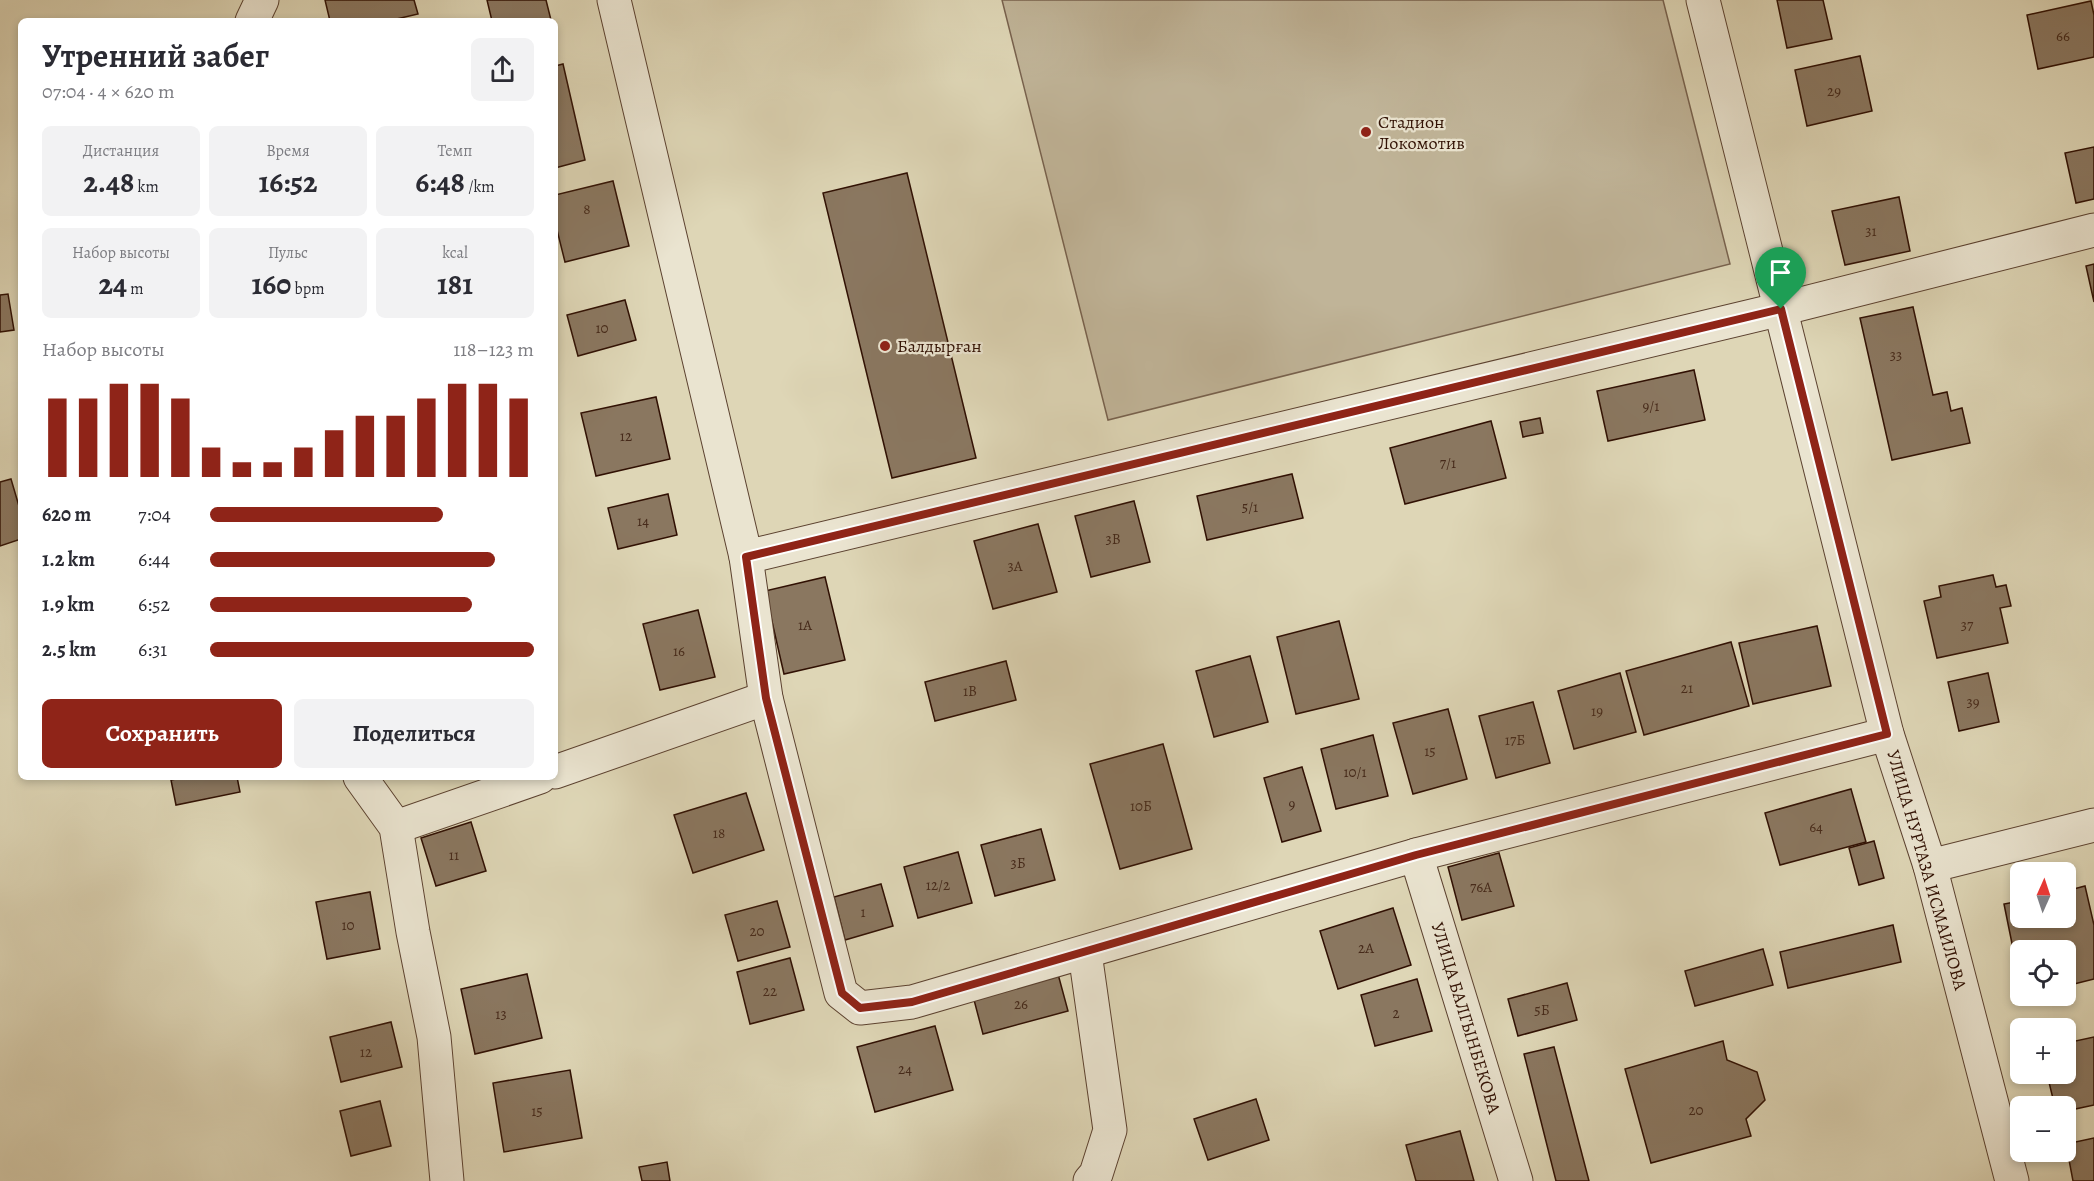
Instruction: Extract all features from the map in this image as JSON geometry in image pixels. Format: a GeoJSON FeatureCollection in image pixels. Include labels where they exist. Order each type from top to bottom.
{"type":"FeatureCollection","features":[{"type":"Feature","properties":{"kind":"street"},"geometry":{"type":"LineString","coordinates":[[253,18],[262,0]]}},
{"type":"Feature","properties":{"kind":"street"},"geometry":{"type":"LineString","coordinates":[[614,0],[746,557],[766,698],[842,993],[860,1008],[912,1002],[1416,855],[1887,734]]}},
{"type":"Feature","properties":{"kind":"street","name":"УЛИЦА НУРТАЗА ИСМАИЛОВА"},"geometry":{"type":"LineString","coordinates":[[1703,0],[1887,734],[1930,866],[2012,1181]]}},
{"type":"Feature","properties":{"kind":"street"},"geometry":{"type":"LineString","coordinates":[[746,557],[1781,309],[2094,230]]}},
{"type":"Feature","properties":{"kind":"street"},"geometry":{"type":"LineString","coordinates":[[558,771],[766,698]]}},
{"type":"Feature","properties":{"kind":"street"},"geometry":{"type":"LineString","coordinates":[[362,780],[396,827],[413,932],[434,1037],[447,1181]]}},
{"type":"Feature","properties":{"kind":"street"},"geometry":{"type":"LineString","coordinates":[[396,827],[531,780]]}},
{"type":"Feature","properties":{"kind":"street"},"geometry":{"type":"LineString","coordinates":[[1930,866],[2094,825]]}},
{"type":"Feature","properties":{"kind":"street","name":"УЛИЦА БАЛГЫНБЕКОВА"},"geometry":{"type":"LineString","coordinates":[[1416,855],[1516,1181]]}},
{"type":"Feature","properties":{"kind":"street"},"geometry":{"type":"LineString","coordinates":[[1084,953],[1110,1130],[1096,1174],[1090,1181]]}},
{"type":"Feature","properties":{"kind":"shaded area","name":"Стадион Локомотив"},"geometry":{"type":"Polygon","coordinates":[[[1002,0],[1663,0],[1730,264],[1108,420],[1002,0]]]}},
{"type":"Feature","properties":{"kind":"building"},"geometry":{"type":"Polygon","coordinates":[[[325,0],[414,0],[418,14],[401,18],[329,18],[325,0]]]}},
{"type":"Feature","properties":{"kind":"building"},"geometry":{"type":"Polygon","coordinates":[[[487,0],[546,0],[550,18],[491,18],[487,0]]]}},
{"type":"Feature","properties":{"kind":"building"},"geometry":{"type":"Polygon","coordinates":[[[1777,0],[1823,0],[1832,39],[1787,48],[1777,0]]]}},
{"type":"Feature","properties":{"kind":"building"},"geometry":{"type":"Polygon","coordinates":[[[2091,1],[2094,15],[2094,57],[2038,69],[2027,15],[2091,1]]]}},
{"type":"Feature","properties":{"kind":"building"},"geometry":{"type":"Polygon","coordinates":[[[1860,56],[1872,111],[1807,126],[1795,70],[1860,56]]]}},
{"type":"Feature","properties":{"kind":"building"},"geometry":{"type":"Polygon","coordinates":[[[563,64],[585,160],[558,167],[558,65],[563,64]]]}},
{"type":"Feature","properties":{"kind":"building"},"geometry":{"type":"Polygon","coordinates":[[[2094,147],[2094,199],[2076,203],[2065,153],[2094,147]]]}},
{"type":"Feature","properties":{"kind":"building"},"geometry":{"type":"Polygon","coordinates":[[[907,173],[976,458],[892,478],[823,193],[907,173]]]}},
{"type":"Feature","properties":{"kind":"building"},"geometry":{"type":"Polygon","coordinates":[[[613,181],[629,246],[565,262],[558,234],[558,194],[613,181]]]}},
{"type":"Feature","properties":{"kind":"building"},"geometry":{"type":"Polygon","coordinates":[[[1899,197],[1910,251],[1845,265],[1832,211],[1899,197]]]}},
{"type":"Feature","properties":{"kind":"building"},"geometry":{"type":"Polygon","coordinates":[[[2094,264],[2094,302],[2086,266],[2094,264]]]}},
{"type":"Feature","properties":{"kind":"building"},"geometry":{"type":"Polygon","coordinates":[[[8,294],[14,330],[0,332],[0,295],[8,294]]]}},
{"type":"Feature","properties":{"kind":"building"},"geometry":{"type":"Polygon","coordinates":[[[625,300],[636,340],[578,356],[567,315],[625,300]]]}},
{"type":"Feature","properties":{"kind":"building"},"geometry":{"type":"Polygon","coordinates":[[[1913,307],[1933,395],[1947,392],[1951,411],[1962,408],[1970,443],[1892,460],[1860,318],[1913,307]]]}},
{"type":"Feature","properties":{"kind":"building"},"geometry":{"type":"Polygon","coordinates":[[[1694,370],[1705,420],[1608,441],[1597,391],[1694,370]]]}},
{"type":"Feature","properties":{"kind":"building"},"geometry":{"type":"Polygon","coordinates":[[[656,397],[670,459],[596,476],[581,413],[656,397]]]}},
{"type":"Feature","properties":{"kind":"building"},"geometry":{"type":"Polygon","coordinates":[[[1540,418],[1543,433],[1523,437],[1520,422],[1540,418]]]}},
{"type":"Feature","properties":{"kind":"building"},"geometry":{"type":"Polygon","coordinates":[[[1491,421],[1506,478],[1405,504],[1390,448],[1491,421]]]}},
{"type":"Feature","properties":{"kind":"building"},"geometry":{"type":"Polygon","coordinates":[[[1292,474],[1303,518],[1207,540],[1197,496],[1292,474]]]}},
{"type":"Feature","properties":{"kind":"building"},"geometry":{"type":"Polygon","coordinates":[[[11,479],[18,503],[18,540],[0,546],[0,482],[11,479]]]}},
{"type":"Feature","properties":{"kind":"building"},"geometry":{"type":"Polygon","coordinates":[[[668,494],[677,535],[618,549],[608,508],[668,494]]]}},
{"type":"Feature","properties":{"kind":"building"},"geometry":{"type":"Polygon","coordinates":[[[1134,501],[1150,562],[1091,577],[1075,516],[1134,501]]]}},
{"type":"Feature","properties":{"kind":"building"},"geometry":{"type":"Polygon","coordinates":[[[1038,524],[1057,592],[993,609],[974,541],[1038,524]]]}},
{"type":"Feature","properties":{"kind":"building"},"geometry":{"type":"Polygon","coordinates":[[[1993,575],[1996,587],[2006,585],[2011,606],[2000,608],[2008,643],[1937,658],[1924,601],[1941,597],[1939,586],[1993,575]]]}},
{"type":"Feature","properties":{"kind":"building"},"geometry":{"type":"Polygon","coordinates":[[[825,577],[845,660],[784,674],[765,591],[825,577]]]}},
{"type":"Feature","properties":{"kind":"building"},"geometry":{"type":"Polygon","coordinates":[[[698,610],[715,677],[660,690],[643,624],[698,610]]]}},
{"type":"Feature","properties":{"kind":"building"},"geometry":{"type":"Polygon","coordinates":[[[1339,621],[1359,699],[1296,714],[1277,637],[1339,621]]]}},
{"type":"Feature","properties":{"kind":"building"},"geometry":{"type":"Polygon","coordinates":[[[1817,626],[1831,686],[1753,704],[1739,643],[1817,626]]]}},
{"type":"Feature","properties":{"kind":"building"},"geometry":{"type":"Polygon","coordinates":[[[1731,642],[1749,706],[1644,735],[1626,671],[1731,642]]]}},
{"type":"Feature","properties":{"kind":"building"},"geometry":{"type":"Polygon","coordinates":[[[1250,656],[1268,722],[1214,737],[1196,671],[1250,656]]]}},
{"type":"Feature","properties":{"kind":"building"},"geometry":{"type":"Polygon","coordinates":[[[1006,661],[1016,700],[935,721],[925,682],[1006,661]]]}},
{"type":"Feature","properties":{"kind":"building"},"geometry":{"type":"Polygon","coordinates":[[[1620,673],[1636,732],[1574,749],[1558,691],[1620,673]]]}},
{"type":"Feature","properties":{"kind":"building"},"geometry":{"type":"Polygon","coordinates":[[[1988,673],[1999,722],[1959,731],[1948,682],[1988,673]]]}},
{"type":"Feature","properties":{"kind":"building"},"geometry":{"type":"Polygon","coordinates":[[[1533,702],[1550,763],[1496,778],[1479,716],[1533,702]]]}},
{"type":"Feature","properties":{"kind":"building"},"geometry":{"type":"Polygon","coordinates":[[[1448,709],[1467,779],[1413,794],[1393,723],[1448,709]]]}},
{"type":"Feature","properties":{"kind":"building"},"geometry":{"type":"Polygon","coordinates":[[[1373,735],[1388,796],[1336,809],[1321,749],[1373,735]]]}},
{"type":"Feature","properties":{"kind":"building"},"geometry":{"type":"Polygon","coordinates":[[[1163,744],[1192,849],[1120,869],[1090,764],[1163,744]]]}},
{"type":"Feature","properties":{"kind":"building"},"geometry":{"type":"Polygon","coordinates":[[[1302,767],[1321,831],[1282,842],[1264,778],[1302,767]]]}},
{"type":"Feature","properties":{"kind":"building"},"geometry":{"type":"Polygon","coordinates":[[[171,780],[238,780],[240,792],[176,805],[171,780]]]}},
{"type":"Feature","properties":{"kind":"building"},"geometry":{"type":"Polygon","coordinates":[[[1851,789],[1866,842],[1780,865],[1765,813],[1851,789]]]}},
{"type":"Feature","properties":{"kind":"building"},"geometry":{"type":"Polygon","coordinates":[[[746,793],[764,850],[693,873],[674,815],[746,793]]]}},
{"type":"Feature","properties":{"kind":"building"},"geometry":{"type":"Polygon","coordinates":[[[471,822],[486,871],[436,886],[421,838],[471,822]]]}},
{"type":"Feature","properties":{"kind":"building"},"geometry":{"type":"Polygon","coordinates":[[[1041,829],[1055,880],[995,896],[981,845],[1041,829]]]}},
{"type":"Feature","properties":{"kind":"building"},"geometry":{"type":"Polygon","coordinates":[[[1874,841],[1884,878],[1859,885],[1849,848],[1874,841]]]}},
{"type":"Feature","properties":{"kind":"building"},"geometry":{"type":"Polygon","coordinates":[[[958,852],[972,903],[918,918],[904,867],[958,852]]]}},
{"type":"Feature","properties":{"kind":"building"},"geometry":{"type":"Polygon","coordinates":[[[1499,853],[1514,906],[1462,920],[1448,867],[1499,853]]]}},
{"type":"Feature","properties":{"kind":"building"},"geometry":{"type":"Polygon","coordinates":[[[881,884],[893,926],[845,940],[834,897],[881,884]]]}},
{"type":"Feature","properties":{"kind":"building"},"geometry":{"type":"Polygon","coordinates":[[[2085,886],[2094,925],[2094,979],[2076,984],[2076,940],[2011,940],[2004,904],[2010,903],[2010,928],[2076,928],[2076,888],[2085,886]]]}},
{"type":"Feature","properties":{"kind":"building"},"geometry":{"type":"Polygon","coordinates":[[[370,892],[380,949],[327,959],[316,902],[370,892]]]}},
{"type":"Feature","properties":{"kind":"building"},"geometry":{"type":"Polygon","coordinates":[[[777,901],[790,947],[738,961],[725,915],[777,901]]]}},
{"type":"Feature","properties":{"kind":"building"},"geometry":{"type":"Polygon","coordinates":[[[1393,908],[1411,965],[1338,989],[1320,931],[1393,908]]]}},
{"type":"Feature","properties":{"kind":"building"},"geometry":{"type":"Polygon","coordinates":[[[1893,925],[1901,962],[1788,988],[1780,952],[1893,925]]]}},
{"type":"Feature","properties":{"kind":"building"},"geometry":{"type":"Polygon","coordinates":[[[1763,949],[1773,985],[1695,1006],[1685,971],[1763,949]]]}},
{"type":"Feature","properties":{"kind":"building"},"geometry":{"type":"Polygon","coordinates":[[[790,958],[804,1010],[750,1024],[737,972],[790,958]]]}},
{"type":"Feature","properties":{"kind":"building"},"geometry":{"type":"Polygon","coordinates":[[[527,974],[542,1038],[475,1054],[461,989],[527,974]]]}},
{"type":"Feature","properties":{"kind":"building"},"geometry":{"type":"Polygon","coordinates":[[[1058,974],[1068,1011],[983,1034],[973,996],[1058,974]]]}},
{"type":"Feature","properties":{"kind":"building"},"geometry":{"type":"Polygon","coordinates":[[[1417,979],[1432,1031],[1375,1046],[1361,995],[1417,979]]]}},
{"type":"Feature","properties":{"kind":"building"},"geometry":{"type":"Polygon","coordinates":[[[1567,983],[1577,1020],[1518,1036],[1508,999],[1567,983]]]}},
{"type":"Feature","properties":{"kind":"building"},"geometry":{"type":"Polygon","coordinates":[[[391,1022],[402,1067],[341,1082],[330,1037],[391,1022]]]}},
{"type":"Feature","properties":{"kind":"building"},"geometry":{"type":"Polygon","coordinates":[[[935,1026],[953,1090],[875,1112],[857,1047],[935,1026]]]}},
{"type":"Feature","properties":{"kind":"building"},"geometry":{"type":"Polygon","coordinates":[[[2094,1037],[2094,1105],[2076,1109],[2076,1096],[2052,1096],[2049,1084],[2076,1084],[2076,1041],[2094,1037]]]}},
{"type":"Feature","properties":{"kind":"building"},"geometry":{"type":"Polygon","coordinates":[[[1723,1041],[1727,1060],[1757,1072],[1765,1100],[1746,1119],[1751,1136],[1651,1163],[1625,1069],[1723,1041]]]}},
{"type":"Feature","properties":{"kind":"building"},"geometry":{"type":"Polygon","coordinates":[[[1554,1047],[1589,1181],[1556,1181],[1524,1054],[1554,1047]]]}},
{"type":"Feature","properties":{"kind":"building"},"geometry":{"type":"Polygon","coordinates":[[[570,1070],[582,1138],[504,1152],[493,1083],[570,1070]]]}},
{"type":"Feature","properties":{"kind":"building"},"geometry":{"type":"Polygon","coordinates":[[[1256,1099],[1269,1140],[1208,1160],[1194,1119],[1256,1099]]]}},
{"type":"Feature","properties":{"kind":"building"},"geometry":{"type":"Polygon","coordinates":[[[380,1101],[391,1146],[351,1156],[340,1111],[380,1101]]]}},
{"type":"Feature","properties":{"kind":"building"},"geometry":{"type":"Polygon","coordinates":[[[1460,1131],[1474,1181],[1416,1181],[1406,1145],[1460,1131]]]}},
{"type":"Feature","properties":{"kind":"building"},"geometry":{"type":"Polygon","coordinates":[[[2094,1138],[2094,1181],[2073,1181],[2069,1162],[2076,1162],[2076,1142],[2094,1138]]]}},
{"type":"Feature","properties":{"kind":"building"},"geometry":{"type":"Polygon","coordinates":[[[667,1162],[670,1181],[642,1181],[639,1167],[667,1162]]]}},
{"type":"Feature","properties":{"kind":"place","name":"Стадион Локомотив"},"geometry":{"type":"Point","coordinates":[1366,132]}},
{"type":"Feature","properties":{"kind":"place","name":"Балдырған"},"geometry":{"type":"Point","coordinates":[885,346]}},
{"type":"Feature","properties":{"kind":"route"},"geometry":{"type":"LineString","coordinates":[[1781,309],[1887,734],[1416,855],[912,1002],[860,1008],[842,993],[766,698],[746,557],[1781,309]]}}]}
